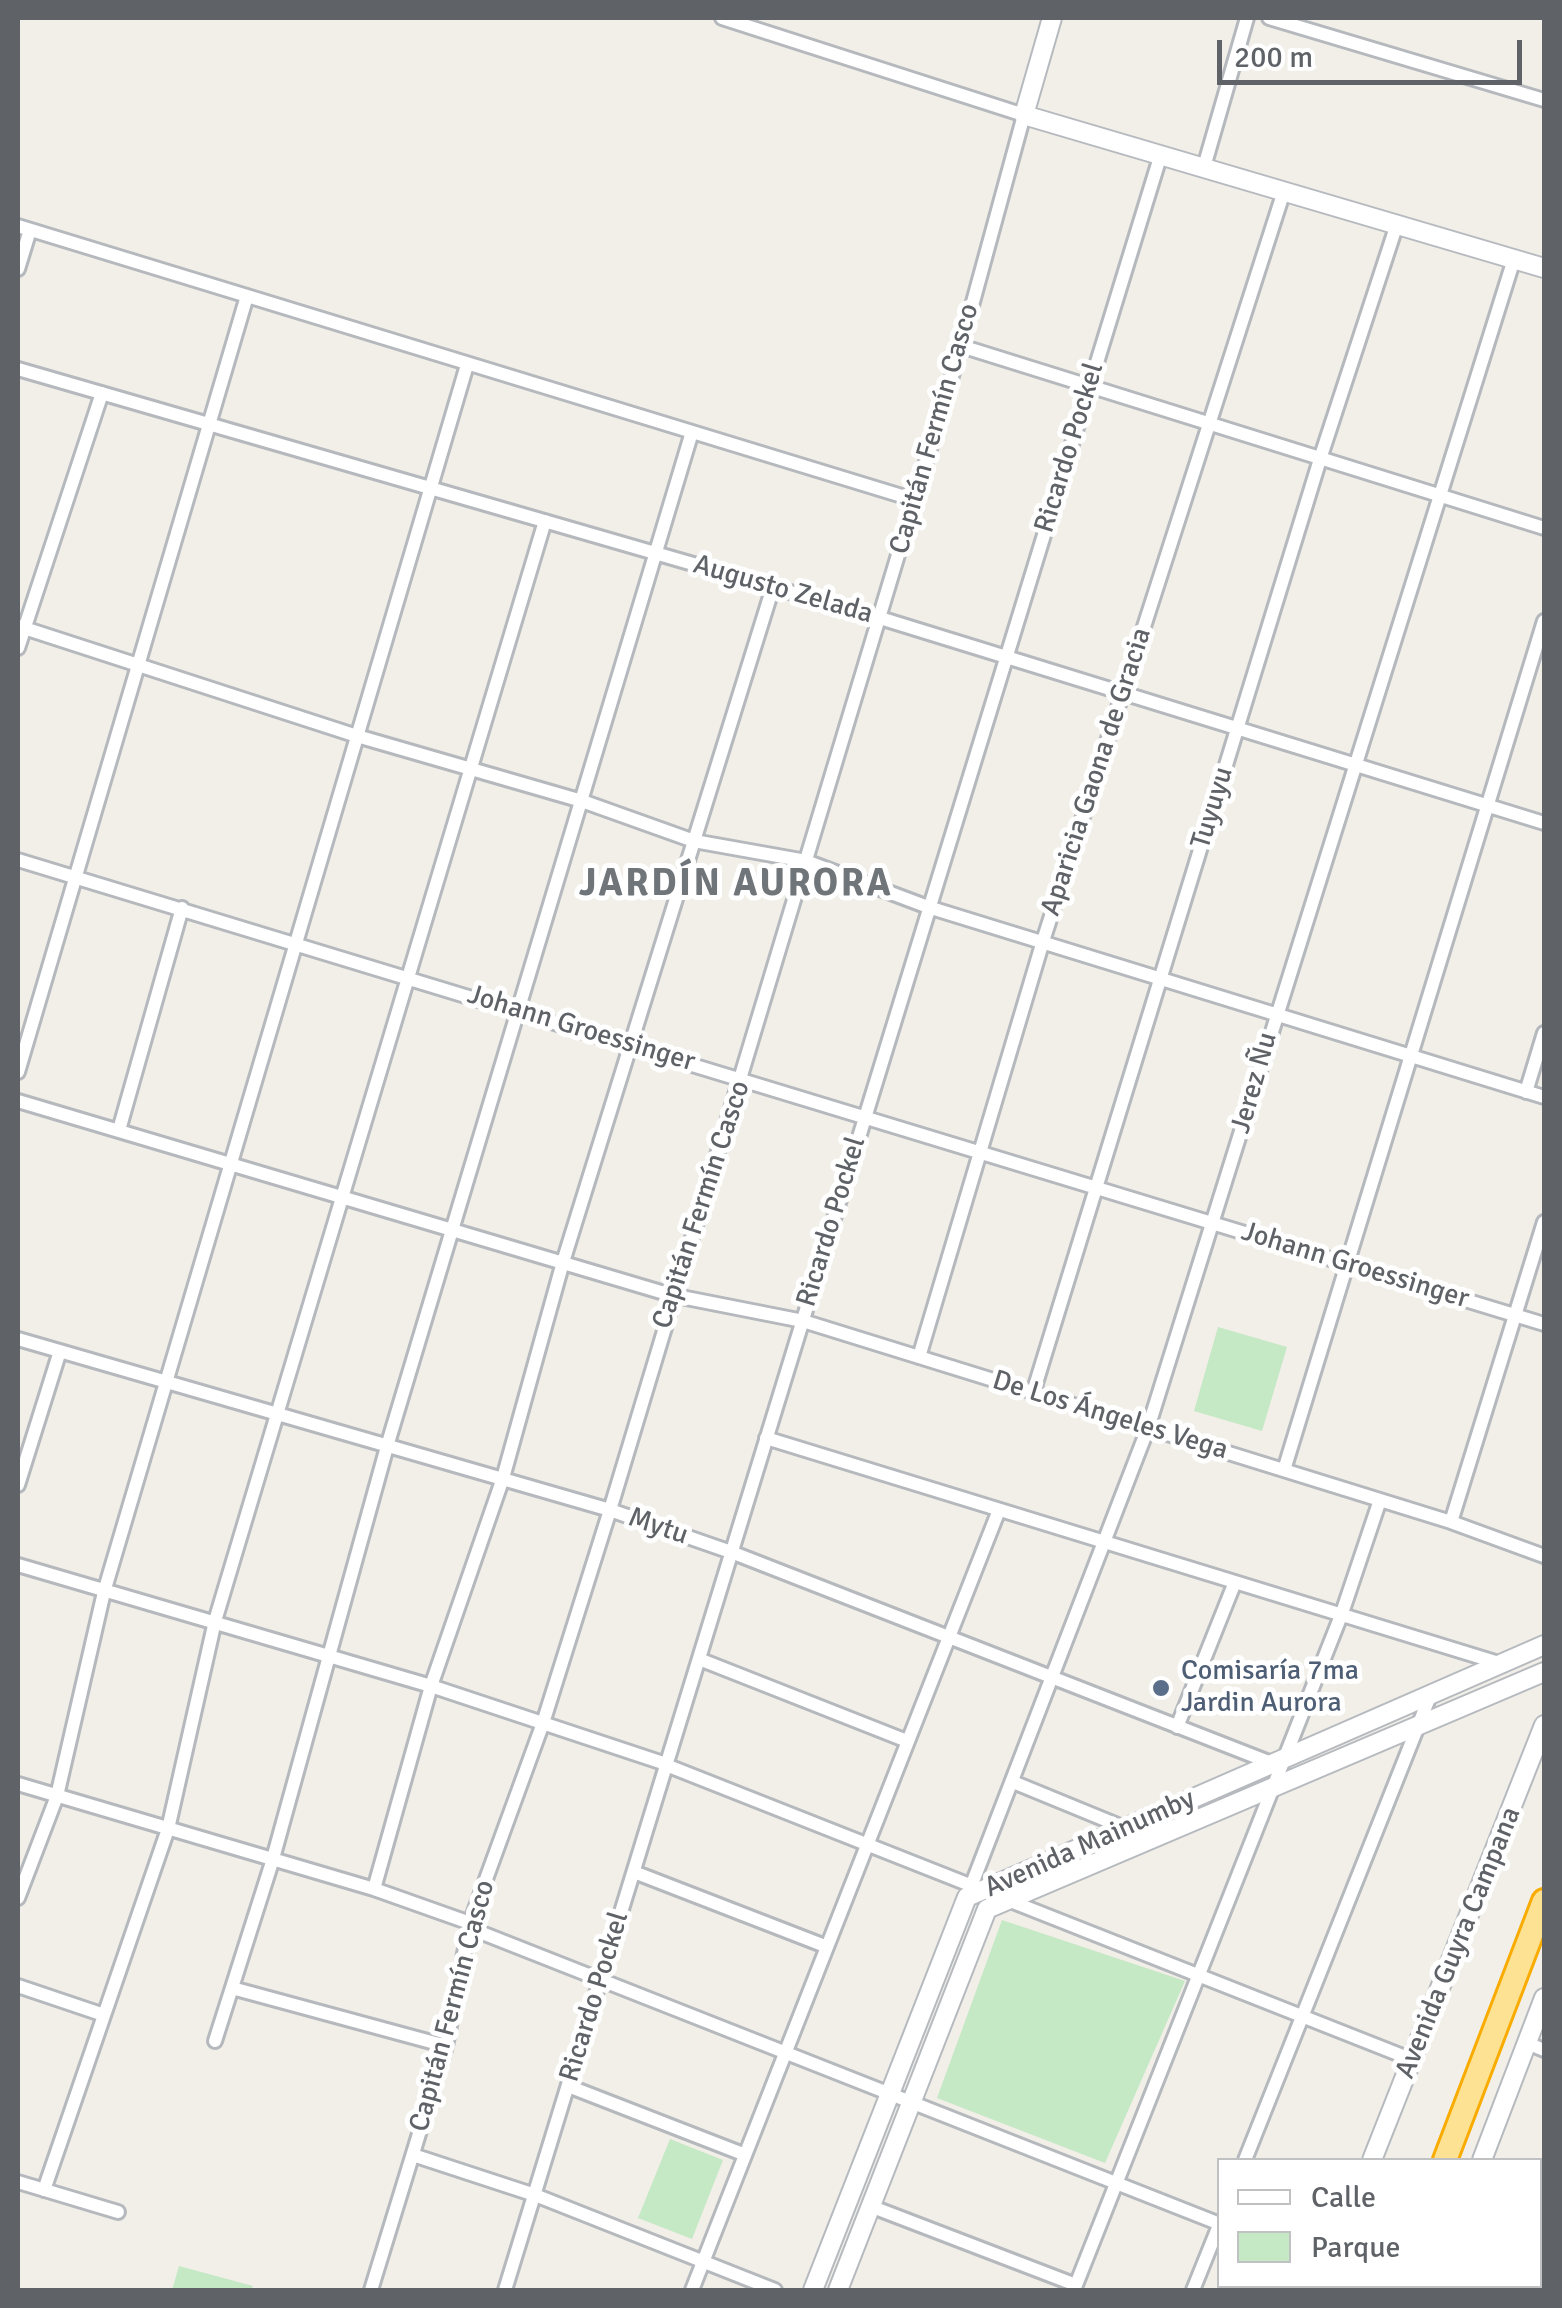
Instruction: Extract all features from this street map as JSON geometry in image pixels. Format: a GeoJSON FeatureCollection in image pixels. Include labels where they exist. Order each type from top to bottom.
{"type":"FeatureCollection","features":[{"type":"Feature","properties":{"kind":"highway"},"geometry":{"type":"LineString","coordinates":[[1445,2158],[1544,1901]]}},
{"type":"Feature","properties":{"kind":"street"},"geometry":{"type":"LineString","coordinates":[[722,18],[1024,115],[1544,268]]}},
{"type":"Feature","properties":{"kind":"street"},"geometry":{"type":"LineString","coordinates":[[1024,115],[1052,18]]}},
{"type":"Feature","properties":{"kind":"street"},"geometry":{"type":"LineString","coordinates":[[1204,167],[1248,18]]}},
{"type":"Feature","properties":{"kind":"street"},"geometry":{"type":"LineString","coordinates":[[1270,18],[1544,100]]}},
{"type":"Feature","properties":{"kind":"street","name":"Capitán Fermín Casco"},"geometry":{"type":"LineString","coordinates":[[372,2290],[446,2046],[470,1923],[544,1723],[610,1510],[671,1296],[742,1078],[961,346],[1024,115]]}},
{"type":"Feature","properties":{"kind":"street","name":"Ricardo Pockel"},"geometry":{"type":"LineString","coordinates":[[504,2290],[1161,154]]}},
{"type":"Feature","properties":{"kind":"street","name":"Aparicia Gaona de Gracia"},"geometry":{"type":"LineString","coordinates":[[919,1357],[1043,941],[1284,190]]}},
{"type":"Feature","properties":{"kind":"street","name":"Tuyuyu"},"geometry":{"type":"LineString","coordinates":[[1033,1393],[1321,456],[1398,224]]}},
{"type":"Feature","properties":{"kind":"street"},"geometry":{"type":"LineString","coordinates":[[18,269],[24,228],[915,500]]}},
{"type":"Feature","properties":{"kind":"street","name":"Jerez Ñu"},"geometry":{"type":"LineString","coordinates":[[974,1891],[1148,1428],[1514,259]]}},
{"type":"Feature","properties":{"kind":"street"},"geometry":{"type":"LineString","coordinates":[[18,1072],[247,296]]}},
{"type":"Feature","properties":{"kind":"street"},"geometry":{"type":"LineString","coordinates":[[961,346],[1544,528]]}},
{"type":"Feature","properties":{"kind":"street"},"geometry":{"type":"LineString","coordinates":[[18,1898],[57,1796],[104,1592],[467,365]]}},
{"type":"Feature","properties":{"kind":"street","name":"Augusto Zelada"},"geometry":{"type":"LineString","coordinates":[[18,369],[880,618],[1544,823]]}},
{"type":"Feature","properties":{"kind":"street"},"geometry":{"type":"LineString","coordinates":[[18,648],[20,627],[102,394]]}},
{"type":"Feature","properties":{"kind":"street"},"geometry":{"type":"LineString","coordinates":[[215,2041],[272,1862],[388,1443],[692,432]]}},
{"type":"Feature","properties":{"kind":"street"},"geometry":{"type":"LineString","coordinates":[[44,2190],[168,1829],[215,1621],[544,521]]}},
{"type":"Feature","properties":{"kind":"street"},"geometry":{"type":"LineString","coordinates":[[374,1889],[431,1686],[503,1478],[564,1262],[773,587]]}},
{"type":"Feature","properties":{"kind":"street"},"geometry":{"type":"LineString","coordinates":[[1284,1470],[1344,1263],[1544,621]]}},
{"type":"Feature","properties":{"kind":"street"},"geometry":{"type":"LineString","coordinates":[[20,627],[357,736],[582,801],[694,841],[806,861],[928,908],[1544,1098]]}},
{"type":"Feature","properties":{"kind":"street","name":"Johann Groessinger"},"geometry":{"type":"LineString","coordinates":[[18,860],[864,1114],[1544,1324]]}},
{"type":"Feature","properties":{"kind":"street"},"geometry":{"type":"LineString","coordinates":[[119,1130],[182,908]]}},
{"type":"Feature","properties":{"kind":"street"},"geometry":{"type":"LineString","coordinates":[[1526,1092],[1544,1033]]}},
{"type":"Feature","properties":{"kind":"street","name":"De Los Ángeles Vega"},"geometry":{"type":"LineString","coordinates":[[18,1100],[671,1296],[803,1320],[1451,1522],[1544,1556]]}},
{"type":"Feature","properties":{"kind":"street"},"geometry":{"type":"LineString","coordinates":[[1451,1522],[1544,1222]]}},
{"type":"Feature","properties":{"kind":"street","name":"Mytu"},"geometry":{"type":"LineString","coordinates":[[18,1339],[610,1510],[731,1552],[1278,1763]]}},
{"type":"Feature","properties":{"kind":"street"},"geometry":{"type":"LineString","coordinates":[[18,1484],[60,1352]]}},
{"type":"Feature","properties":{"kind":"street"},"geometry":{"type":"LineString","coordinates":[[766,1438],[1502,1664]]}},
{"type":"Feature","properties":{"kind":"street"},"geometry":{"type":"LineString","coordinates":[[870,2206],[1075,2288],[1200,1974],[1278,1763],[1342,1613],[1380,1500]]}},
{"type":"Feature","properties":{"kind":"street"},"geometry":{"type":"LineString","coordinates":[[692,2290],[783,2050],[999,1510]]}},
{"type":"Feature","properties":{"kind":"street"},"geometry":{"type":"LineString","coordinates":[[18,1566],[431,1686],[666,1765],[867,1843],[974,1891],[1009,1900],[1413,2060]]}},
{"type":"Feature","properties":{"kind":"street"},"geometry":{"type":"LineString","coordinates":[[1177,1727],[1235,1582]]}},
{"type":"Feature","properties":{"kind":"street","name":"Avenida Mainumby"},"geometry":{"type":"LineString","coordinates":[[813,2290],[888,2091],[974,1891],[1544,1645]]}},
{"type":"Feature","properties":{"kind":"street"},"geometry":{"type":"LineString","coordinates":[[698,1658],[907,1741]]}},
{"type":"Feature","properties":{"kind":"street","name":"Avenida Mainumby"},"geometry":{"type":"LineString","coordinates":[[838,2290],[987,1909],[1544,1672]]}},
{"type":"Feature","properties":{"kind":"street"},"geometry":{"type":"LineString","coordinates":[[1245,2158],[1430,1696]]}},
{"type":"Feature","properties":{"kind":"street","name":"Avenida Guyra Campana"},"geometry":{"type":"LineString","coordinates":[[1373,2158],[1544,1725]]}},
{"type":"Feature","properties":{"kind":"street"},"geometry":{"type":"LineString","coordinates":[[1012,1782],[1125,1828]]}},
{"type":"Feature","properties":{"kind":"street"},"geometry":{"type":"LineString","coordinates":[[18,1784],[374,1889],[470,1923],[477,1932],[1217,2223]]}},
{"type":"Feature","properties":{"kind":"street"},"geometry":{"type":"LineString","coordinates":[[634,1872],[825,1946]]}},
{"type":"Feature","properties":{"kind":"street"},"geometry":{"type":"LineString","coordinates":[[18,1986],[104,2014]]}},
{"type":"Feature","properties":{"kind":"street"},"geometry":{"type":"LineString","coordinates":[[232,1988],[446,2046]]}},
{"type":"Feature","properties":{"kind":"street"},"geometry":{"type":"LineString","coordinates":[[1483,2158],[1536,2046],[1544,1998]]}},
{"type":"Feature","properties":{"kind":"street"},"geometry":{"type":"LineString","coordinates":[[568,2086],[743,2154]]}},
{"type":"Feature","properties":{"kind":"street"},"geometry":{"type":"LineString","coordinates":[[413,2155],[535,2195],[775,2290]]}},
{"type":"Feature","properties":{"kind":"street"},"geometry":{"type":"LineString","coordinates":[[18,2182],[118,2212]]}},
{"type":"Feature","properties":{"kind":"street"},"geometry":{"type":"LineString","coordinates":[[1193,2290],[1217,2229]]}},
{"type":"Feature","properties":{"kind":"green space"},"geometry":{"type":"Polygon","coordinates":[[[1218,1327],[1287,1347],[1262,1431],[1194,1411],[1218,1327]]]}},
{"type":"Feature","properties":{"kind":"green space"},"geometry":{"type":"Polygon","coordinates":[[[1002,1920],[1185,1981],[1105,2163],[937,2098],[1002,1920]]]}},
{"type":"Feature","properties":{"kind":"green space"},"geometry":{"type":"Polygon","coordinates":[[[670,2139],[723,2160],[692,2239],[638,2218],[670,2139]]]}},
{"type":"Feature","properties":{"kind":"green space"},"geometry":{"type":"Polygon","coordinates":[[[179,2266],[253,2286],[251,2290],[172,2290],[179,2266]]]}},
{"type":"Feature","properties":{"kind":"place","name":"Comisaría 7ma Jardin Aurora"},"geometry":{"type":"Point","coordinates":[1161,1688]}},
{"type":"Feature","properties":{"kind":"district","name":"JARDÍN AURORA"},"geometry":{"type":"Point","coordinates":[736,885]}}]}
